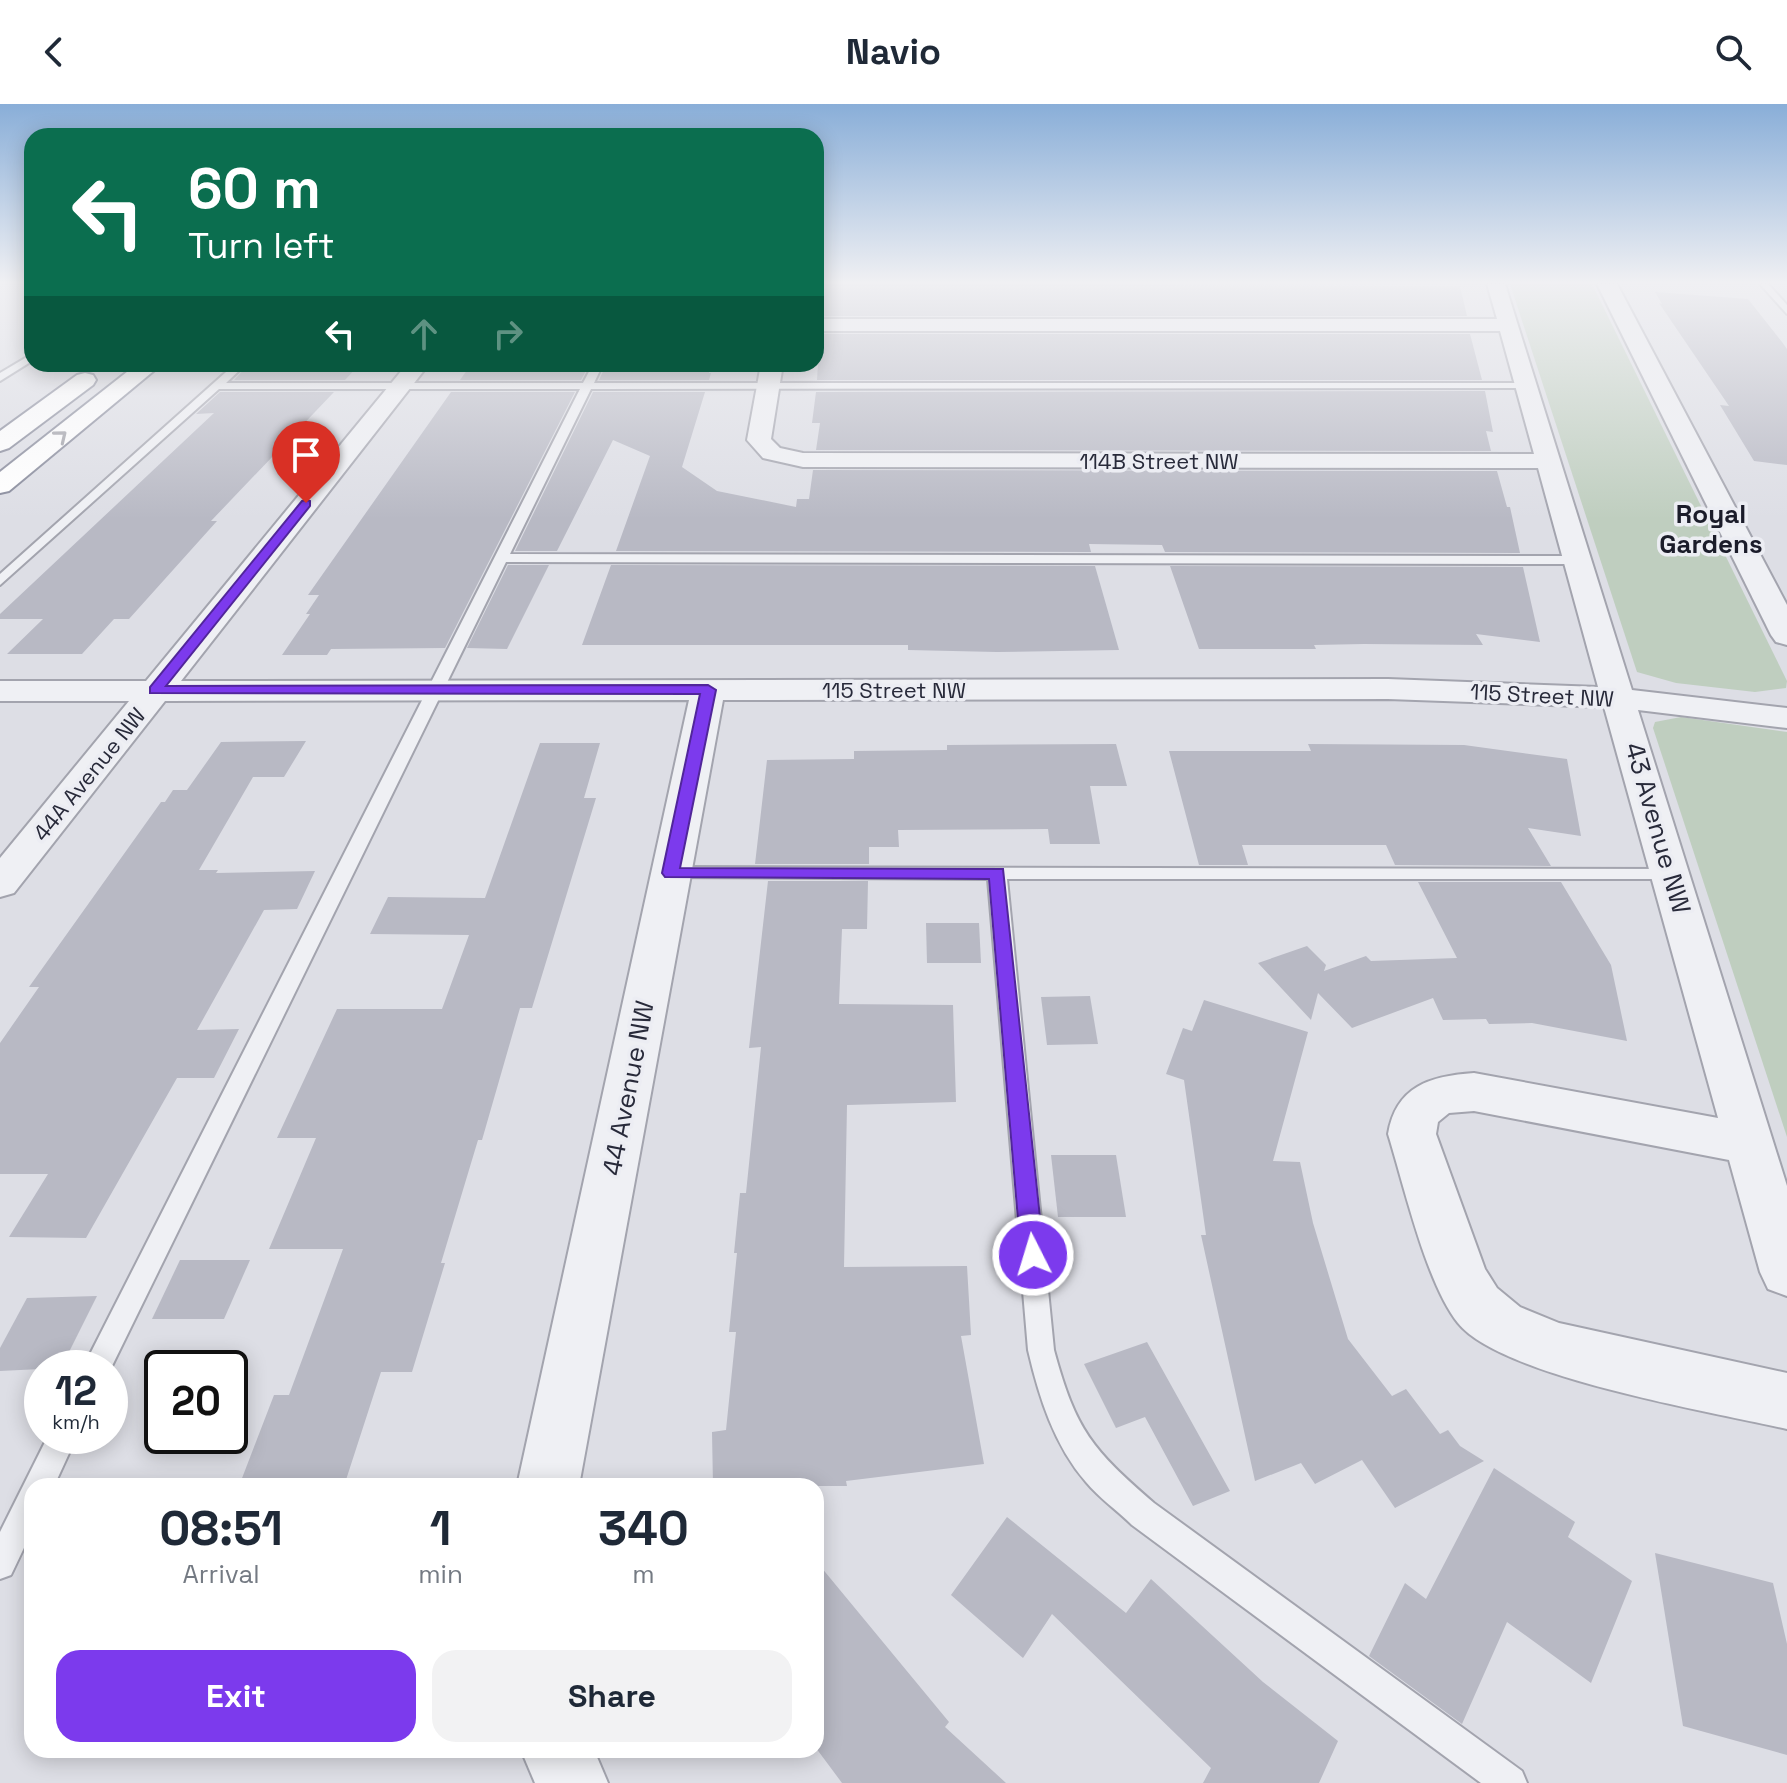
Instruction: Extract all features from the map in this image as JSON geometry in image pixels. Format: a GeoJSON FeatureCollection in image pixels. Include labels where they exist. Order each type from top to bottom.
{"type":"FeatureCollection","features":[{"type":"Feature","properties":{"kind":"highway"},"geometry":{"type":"LineString","coordinates":[[0,443],[96,372]]}},
{"type":"Feature","properties":{"kind":"highway"},"geometry":{"type":"LineString","coordinates":[[0,485],[141,372]]}},
{"type":"Feature","properties":{"kind":"street","name":"43 Avenue NW"},"geometry":{"type":"LineString","coordinates":[[1518,362],[1787,1272]]}},
{"type":"Feature","properties":{"kind":"street"},"geometry":{"type":"LineString","coordinates":[[1647,362],[1787,635]]}},
{"type":"Feature","properties":{"kind":"street","name":"44A Avenue NW"},"geometry":{"type":"LineString","coordinates":[[0,884],[409,375]]}},
{"type":"Feature","properties":{"kind":"street","name":"114B Street NW"},"geometry":{"type":"LineString","coordinates":[[770,375],[758,436],[761,445],[772,453],[818,461],[1547,461]]}},
{"type":"Feature","properties":{"kind":"street","name":"115 Street NW"},"geometry":{"type":"LineString","coordinates":[[0,691],[1388,689],[1619,698],[1787,718]]}},
{"type":"Feature","properties":{"kind":"street","name":"44 Avenue NW"},"geometry":{"type":"LineString","coordinates":[[550,1478],[708,690]]}},
{"type":"Feature","properties":{"kind":"street"},"geometry":{"type":"LineString","coordinates":[[1749,1144],[1474,1092],[1454,1093],[1420,1107],[1413,1118],[1412,1134],[1416,1154],[1462,1280],[1478,1306],[1500,1325],[1556,1349],[1787,1401]]}},
{"type":"Feature","properties":{"kind":"street"},"geometry":{"type":"LineString","coordinates":[[560,1758],[572,1783]]}},
{"type":"Feature","properties":{"kind":"lane"},"geometry":{"type":"LineString","coordinates":[[0,378],[24,362]]}},
{"type":"Feature","properties":{"kind":"lane"},"geometry":{"type":"LineString","coordinates":[[0,581],[232,372]]}},
{"type":"Feature","properties":{"kind":"lane"},"geometry":{"type":"LineString","coordinates":[[106,1350],[594,372]]}},
{"type":"Feature","properties":{"kind":"lane"},"geometry":{"type":"LineString","coordinates":[[216,386],[409,375],[586,386],[770,375],[1525,386]]}},
{"type":"Feature","properties":{"kind":"lane"},"geometry":{"type":"LineString","coordinates":[[500,558],[1578,560]]}},
{"type":"Feature","properties":{"kind":"lane"},"geometry":{"type":"LineString","coordinates":[[671,873],[1671,873]]}},
{"type":"Feature","properties":{"kind":"lane"},"geometry":{"type":"LineString","coordinates":[[997,873],[1041,1350],[1052,1396],[1070,1433],[1095,1471],[1143,1514],[1510,1783]]}},
{"type":"Feature","properties":{"kind":"lane"},"geometry":{"type":"LineString","coordinates":[[43,1478],[54,1454]]}},
{"type":"Feature","properties":{"kind":"lane"},"geometry":{"type":"LineString","coordinates":[[0,1564],[24,1515]]}},
{"type":"Feature","properties":{"kind":"green space"},"geometry":{"type":"Polygon","coordinates":[[[1536,362],[1630,362],[1787,681],[1786,688],[1755,692],[1676,683],[1637,672],[1536,362]]]}},
{"type":"Feature","properties":{"kind":"green space"},"geometry":{"type":"Polygon","coordinates":[[[1681,717],[1787,732],[1787,1137],[1653,728],[1655,722],[1681,717]]]}},
{"type":"Feature","properties":{"kind":"building"},"geometry":{"type":"Polygon","coordinates":[[[824,362],[1477,362],[1482,380],[817,380],[818,372],[824,372],[824,362]]]}},
{"type":"Feature","properties":{"kind":"building"},"geometry":{"type":"Polygon","coordinates":[[[1699,362],[1787,362],[1787,465],[1754,461],[1720,405],[1729,406],[1699,362]]]}},
{"type":"Feature","properties":{"kind":"building"},"geometry":{"type":"Polygon","coordinates":[[[242,372],[352,372],[345,380],[234,380],[242,372]]]}},
{"type":"Feature","properties":{"kind":"building"},"geometry":{"type":"Polygon","coordinates":[[[466,372],[585,372],[581,380],[460,380],[466,372]]]}},
{"type":"Feature","properties":{"kind":"building"},"geometry":{"type":"Polygon","coordinates":[[[603,372],[711,373],[709,380],[599,380],[603,372]]]}},
{"type":"Feature","properties":{"kind":"building"},"geometry":{"type":"Polygon","coordinates":[[[1485,391],[1493,432],[1486,431],[1491,451],[816,450],[820,423],[812,423],[816,392],[1485,391]]]}},
{"type":"Feature","properties":{"kind":"building"},"geometry":{"type":"Polygon","coordinates":[[[220,392],[334,392],[211,521],[217,521],[129,619],[114,619],[82,654],[7,654],[43,619],[0,619],[0,614],[214,413],[196,414],[220,392]]]}},
{"type":"Feature","properties":{"kind":"building"},"geometry":{"type":"Polygon","coordinates":[[[451,392],[575,392],[445,648],[331,649],[327,655],[282,655],[319,595],[308,595],[451,392]]]}},
{"type":"Feature","properties":{"kind":"building"},"geometry":{"type":"Polygon","coordinates":[[[593,392],[705,392],[682,467],[717,491],[796,507],[797,499],[809,499],[813,470],[1497,471],[1507,507],[1510,507],[1520,553],[1165,552],[1162,545],[1089,544],[1091,552],[616,551],[650,456],[613,440],[557,551],[515,551],[593,392]]]}},
{"type":"Feature","properties":{"kind":"building"},"geometry":{"type":"Polygon","coordinates":[[[508,565],[549,565],[507,649],[467,648],[508,565]]]}},
{"type":"Feature","properties":{"kind":"building"},"geometry":{"type":"Polygon","coordinates":[[[611,565],[1095,566],[1119,650],[997,652],[908,650],[908,645],[582,645],[611,565]]]}},
{"type":"Feature","properties":{"kind":"building"},"geometry":{"type":"Polygon","coordinates":[[[1170,566],[1523,567],[1540,642],[1476,634],[1483,645],[1364,644],[1314,645],[1316,649],[1199,649],[1170,566]]]}},
{"type":"Feature","properties":{"kind":"building"},"geometry":{"type":"Polygon","coordinates":[[[306,741],[284,777],[253,777],[199,870],[218,870],[216,873],[315,871],[297,909],[264,910],[197,1030],[239,1029],[214,1078],[177,1078],[86,1238],[9,1237],[48,1174],[0,1174],[0,1043],[39,987],[29,987],[161,802],[165,802],[173,790],[187,790],[221,742],[306,741]]]}},
{"type":"Feature","properties":{"kind":"building"},"geometry":{"type":"Polygon","coordinates":[[[540,743],[600,743],[584,798],[596,798],[532,1008],[520,1008],[482,1140],[478,1140],[441,1263],[445,1263],[412,1372],[381,1372],[347,1478],[242,1478],[274,1395],[289,1395],[343,1249],[269,1249],[316,1138],[277,1138],[337,1009],[442,1009],[469,935],[370,934],[388,897],[485,898],[540,743]]]}},
{"type":"Feature","properties":{"kind":"building"},"geometry":{"type":"Polygon","coordinates":[[[1116,744],[1127,786],[1090,786],[1100,844],[1050,844],[1048,829],[898,830],[899,847],[869,847],[869,864],[755,864],[767,760],[854,759],[854,751],[947,750],[947,745],[1116,744]]]}},
{"type":"Feature","properties":{"kind":"building"},"geometry":{"type":"Polygon","coordinates":[[[1308,744],[1464,745],[1567,759],[1581,836],[1528,828],[1551,866],[1395,865],[1386,845],[1242,845],[1248,865],[1199,865],[1169,751],[1311,751],[1308,744]]]}},
{"type":"Feature","properties":{"kind":"building"},"geometry":{"type":"Polygon","coordinates":[[[768,881],[868,881],[867,929],[842,929],[839,1004],[953,1005],[956,1102],[847,1105],[844,1267],[967,1266],[971,1335],[961,1336],[984,1464],[846,1481],[847,1486],[824,1486],[824,1478],[713,1478],[712,1432],[726,1430],[736,1332],[729,1332],[737,1253],[734,1253],[740,1193],[746,1193],[761,1047],[749,1048],[768,881]]]}},
{"type":"Feature","properties":{"kind":"building"},"geometry":{"type":"Polygon","coordinates":[[[1418,882],[1561,882],[1611,965],[1627,1041],[1532,1023],[1489,1024],[1486,1019],[1443,1020],[1433,998],[1352,1028],[1318,993],[1311,1020],[1258,963],[1307,946],[1326,965],[1324,971],[1366,956],[1371,961],[1457,958],[1418,882]]]}},
{"type":"Feature","properties":{"kind":"building"},"geometry":{"type":"Polygon","coordinates":[[[926,923],[979,923],[981,963],[927,963],[926,923]]]}},
{"type":"Feature","properties":{"kind":"building"},"geometry":{"type":"Polygon","coordinates":[[[1090,996],[1098,1044],[1047,1045],[1041,997],[1090,996]]]}},
{"type":"Feature","properties":{"kind":"building"},"geometry":{"type":"Polygon","coordinates":[[[1204,1000],[1308,1032],[1273,1161],[1300,1162],[1313,1223],[1348,1339],[1392,1396],[1406,1389],[1440,1434],[1448,1430],[1460,1446],[1484,1461],[1395,1508],[1362,1460],[1315,1484],[1301,1463],[1255,1481],[1201,1235],[1206,1235],[1184,1080],[1166,1074],[1183,1028],[1192,1031],[1204,1000]]]}},
{"type":"Feature","properties":{"kind":"building"},"geometry":{"type":"Polygon","coordinates":[[[1051,1155],[1116,1155],[1126,1217],[1058,1217],[1051,1155]]]}},
{"type":"Feature","properties":{"kind":"building"},"geometry":{"type":"Polygon","coordinates":[[[180,1260],[250,1260],[224,1319],[152,1319],[180,1260]]]}},
{"type":"Feature","properties":{"kind":"building"},"geometry":{"type":"Polygon","coordinates":[[[97,1296],[70,1350],[24,1350],[24,1370],[0,1371],[0,1348],[27,1298],[97,1296]]]}},
{"type":"Feature","properties":{"kind":"building"},"geometry":{"type":"Polygon","coordinates":[[[1147,1342],[1230,1491],[1193,1506],[1145,1417],[1116,1428],[1084,1364],[1147,1342]]]}},
{"type":"Feature","properties":{"kind":"building"},"geometry":{"type":"Polygon","coordinates":[[[1494,1468],[1575,1522],[1568,1537],[1632,1581],[1591,1683],[1507,1622],[1462,1724],[1369,1656],[1405,1583],[1426,1599],[1494,1468]]]}},
{"type":"Feature","properties":{"kind":"building"},"geometry":{"type":"Polygon","coordinates":[[[1007,1517],[1126,1613],[1151,1579],[1263,1682],[1338,1741],[1319,1783],[1203,1783],[1211,1768],[1052,1614],[1023,1658],[951,1595],[1007,1517]]]}},
{"type":"Feature","properties":{"kind":"building"},"geometry":{"type":"Polygon","coordinates":[[[1655,1553],[1773,1583],[1787,1644],[1787,1755],[1683,1726],[1655,1553]]]}},
{"type":"Feature","properties":{"kind":"building"},"geometry":{"type":"Polygon","coordinates":[[[824,1571],[949,1722],[945,1727],[1006,1783],[842,1783],[823,1758],[824,1571]]]}},
{"type":"Feature","properties":{"kind":"district","name":"Royal Gardens"},"geometry":{"type":"Point","coordinates":[1711,529]}},
{"type":"Feature","properties":{"kind":"route"},"geometry":{"type":"LineString","coordinates":[[306,503],[155,690],[708,690],[671,873],[997,873],[1033,1255]]}}]}
